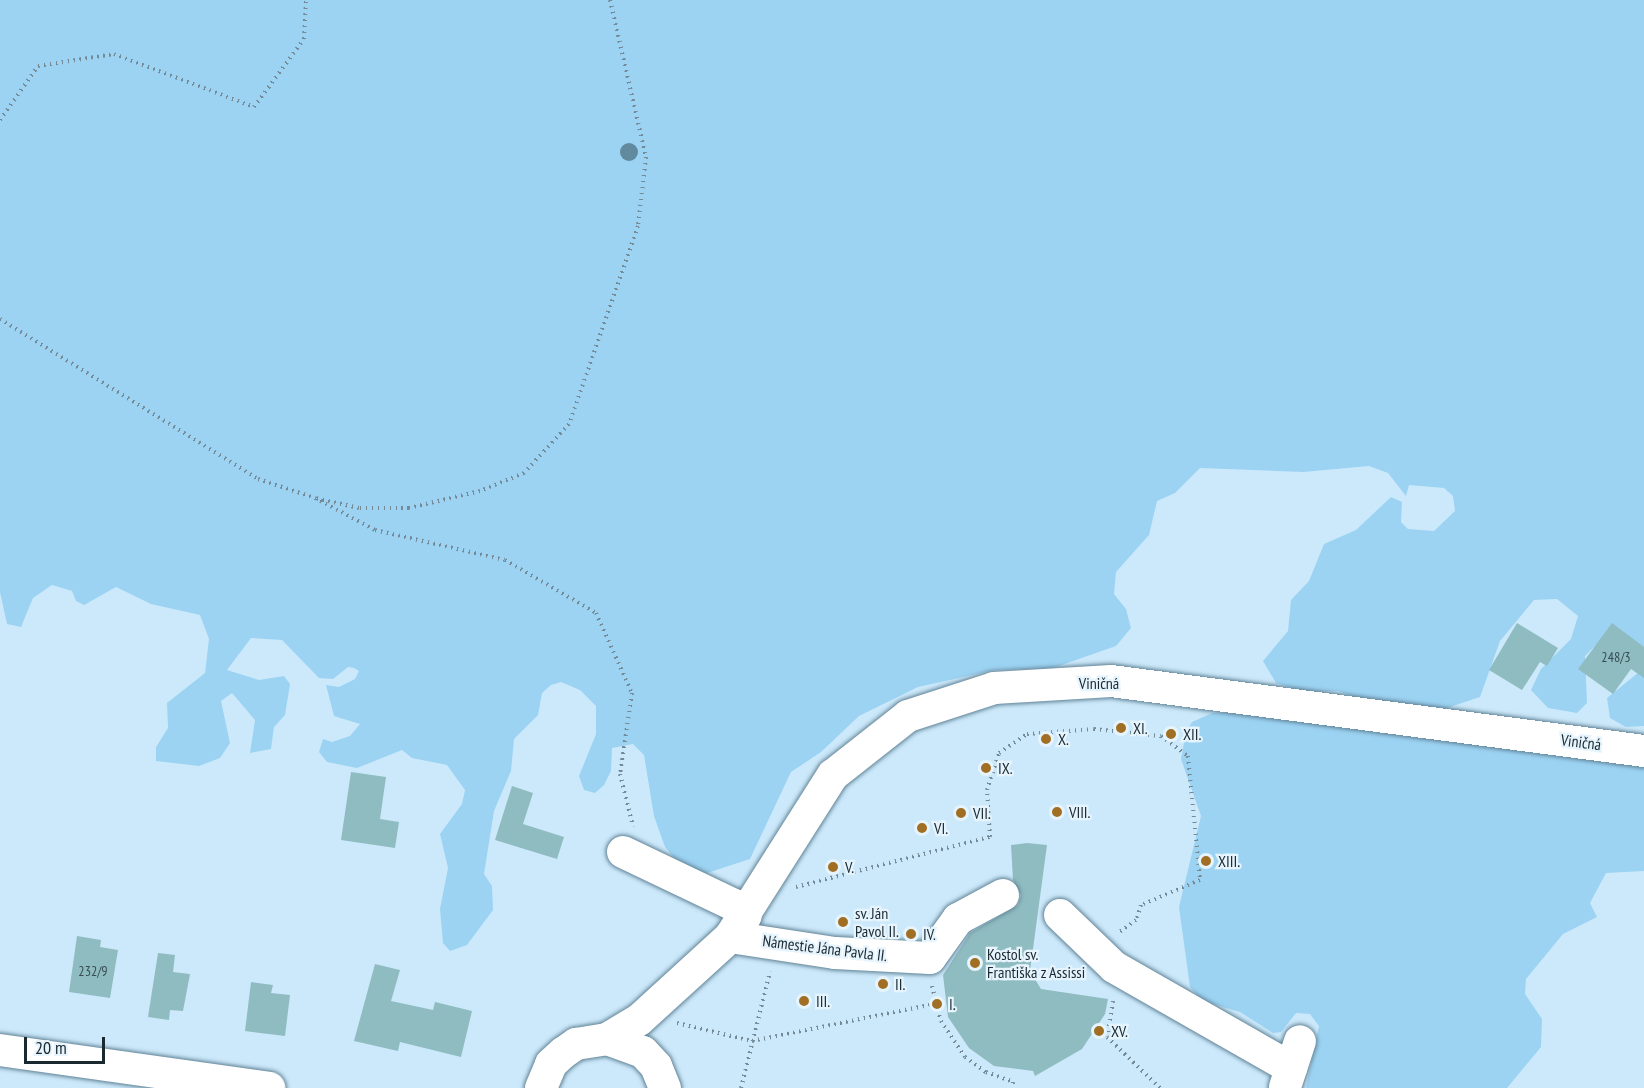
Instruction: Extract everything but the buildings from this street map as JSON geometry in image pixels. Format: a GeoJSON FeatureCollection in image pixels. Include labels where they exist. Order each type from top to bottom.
{"type":"FeatureCollection","features":[{"type":"Feature","properties":{"kind":"street","name":"Viničná"},"geometry":{"type":"LineString","coordinates":[[607,1039],[639,1020],[682,982],[738,926],[833,775],[908,716],[994,688],[1111,681],[1644,751]]}},
{"type":"Feature","properties":{"kind":"street"},"geometry":{"type":"LineString","coordinates":[[623,852],[734,905],[738,926]]}},
{"type":"Feature","properties":{"kind":"street","name":"Námestie Jána Pavla II."},"geometry":{"type":"LineString","coordinates":[[738,926],[778,943],[835,953],[930,958],[958,919],[1003,895]]}},
{"type":"Feature","properties":{"kind":"street"},"geometry":{"type":"LineString","coordinates":[[1060,915],[1114,967],[1292,1066]]}},
{"type":"Feature","properties":{"kind":"street"},"geometry":{"type":"LineString","coordinates":[[661,1077],[658,1034],[682,982]]}},
{"type":"Feature","properties":{"kind":"street"},"geometry":{"type":"LineString","coordinates":[[538,1085],[551,1064],[576,1044],[607,1039],[626,1043],[661,1077]]}},
{"type":"Feature","properties":{"kind":"street"},"geometry":{"type":"LineString","coordinates":[[0,1050],[269,1088]]}},
{"type":"Feature","properties":{"kind":"path"},"geometry":{"type":"LineString","coordinates":[[0,120],[38,66],[114,54],[254,107],[304,39],[306,0]]}},
{"type":"Feature","properties":{"kind":"path"},"geometry":{"type":"LineString","coordinates":[[0,319],[258,479],[315,498],[359,508],[409,508],[480,491],[524,473],[569,424],[638,226],[646,157],[610,0]]}},
{"type":"Feature","properties":{"kind":"path"},"geometry":{"type":"LineString","coordinates":[[315,498],[375,530],[505,560],[596,613],[632,693],[620,774],[634,825],[623,852]]}},
{"type":"Feature","properties":{"kind":"path"},"geometry":{"type":"LineString","coordinates":[[789,889],[990,837],[987,790],[999,753],[1027,734],[1094,729],[1161,736],[1188,756],[1200,880],[1141,904],[1136,920],[1114,936]]}},
{"type":"Feature","properties":{"kind":"path"},"geometry":{"type":"LineString","coordinates":[[741,1088],[778,943]]}},
{"type":"Feature","properties":{"kind":"path"},"geometry":{"type":"LineString","coordinates":[[678,1023],[752,1041],[934,1004],[965,1057],[986,1072],[1013,1082],[1012,1088]]}},
{"type":"Feature","properties":{"kind":"path"},"geometry":{"type":"LineString","coordinates":[[1107,1037],[1160,1088]]}},
{"type":"Feature","properties":{"kind":"shaded area"},"geometry":{"type":"Polygon","coordinates":[[[0,0],[1644,0],[1644,649],[1600,641],[1585,656],[1587,703],[1577,713],[1548,708],[1531,690],[1541,669],[1571,639],[1578,616],[1557,599],[1534,600],[1500,641],[1480,697],[1444,709],[1644,761],[1644,871],[1606,873],[1590,903],[1597,917],[1563,934],[1526,979],[1525,994],[1542,1019],[1541,1047],[1507,1088],[1306,1088],[1319,1026],[1310,1014],[1296,1013],[1281,1032],[1273,1033],[1240,1012],[1203,1001],[1190,987],[1179,907],[1201,816],[1181,759],[1186,732],[1192,722],[1212,713],[1386,709],[1338,691],[1305,692],[1276,683],[1263,661],[1288,631],[1291,600],[1309,581],[1324,544],[1356,530],[1391,497],[1402,502],[1401,522],[1408,529],[1434,531],[1455,511],[1453,496],[1444,488],[1409,485],[1406,496],[1388,473],[1369,466],[1303,472],[1200,468],[1175,493],[1157,501],[1149,535],[1116,572],[1114,594],[1126,609],[1131,628],[1116,646],[1053,668],[995,670],[918,687],[859,716],[821,752],[791,772],[750,859],[707,873],[685,871],[665,847],[654,816],[644,755],[633,744],[612,748],[611,771],[604,785],[595,793],[584,790],[579,776],[596,734],[596,706],[580,690],[561,682],[551,685],[542,693],[538,715],[514,739],[511,771],[494,811],[484,874],[492,886],[493,910],[467,945],[450,951],[443,943],[440,909],[448,868],[440,834],[462,804],[465,790],[447,765],[412,758],[402,750],[357,768],[327,762],[319,752],[323,739],[332,742],[350,736],[360,724],[334,716],[326,685],[339,687],[355,679],[359,671],[348,667],[333,679],[319,678],[282,640],[251,638],[227,670],[259,680],[284,676],[290,684],[285,715],[274,727],[271,749],[250,753],[255,720],[232,693],[221,701],[230,743],[220,758],[199,766],[156,761],[156,747],[168,728],[167,703],[205,673],[209,639],[200,615],[151,604],[116,587],[84,605],[76,601],[72,591],[52,585],[33,598],[21,627],[7,624],[0,592],[0,0]]]}},
{"type":"Feature","properties":{"kind":"shaded area"},"geometry":{"type":"Polygon","coordinates":[[[1644,668],[1644,726],[1626,727],[1610,718],[1607,698],[1644,668]]]}},
{"type":"Feature","properties":{"kind":"place","name":"XI."},"geometry":{"type":"Point","coordinates":[1121,728]}},
{"type":"Feature","properties":{"kind":"place","name":"XII."},"geometry":{"type":"Point","coordinates":[1171,734]}},
{"type":"Feature","properties":{"kind":"place","name":"X."},"geometry":{"type":"Point","coordinates":[1046,739]}},
{"type":"Feature","properties":{"kind":"place","name":"IX."},"geometry":{"type":"Point","coordinates":[986,768]}},
{"type":"Feature","properties":{"kind":"place","name":"VIII."},"geometry":{"type":"Point","coordinates":[1057,812]}},
{"type":"Feature","properties":{"kind":"place","name":"VII."},"geometry":{"type":"Point","coordinates":[961,813]}},
{"type":"Feature","properties":{"kind":"place","name":"VI."},"geometry":{"type":"Point","coordinates":[922,828]}},
{"type":"Feature","properties":{"kind":"place","name":"XIII."},"geometry":{"type":"Point","coordinates":[1206,861]}},
{"type":"Feature","properties":{"kind":"place","name":"V."},"geometry":{"type":"Point","coordinates":[833,867]}},
{"type":"Feature","properties":{"kind":"place","name":"sv. Ján Pavol II."},"geometry":{"type":"Point","coordinates":[843,922]}},
{"type":"Feature","properties":{"kind":"place","name":"IV."},"geometry":{"type":"Point","coordinates":[911,934]}},
{"type":"Feature","properties":{"kind":"place","name":"Kostol sv. Františka z Assissi"},"geometry":{"type":"Point","coordinates":[975,963]}},
{"type":"Feature","properties":{"kind":"place","name":"II."},"geometry":{"type":"Point","coordinates":[883,984]}},
{"type":"Feature","properties":{"kind":"place","name":"III."},"geometry":{"type":"Point","coordinates":[804,1001]}},
{"type":"Feature","properties":{"kind":"place","name":"I."},"geometry":{"type":"Point","coordinates":[937,1004]}},
{"type":"Feature","properties":{"kind":"place","name":"XV."},"geometry":{"type":"Point","coordinates":[1099,1031]}}]}
